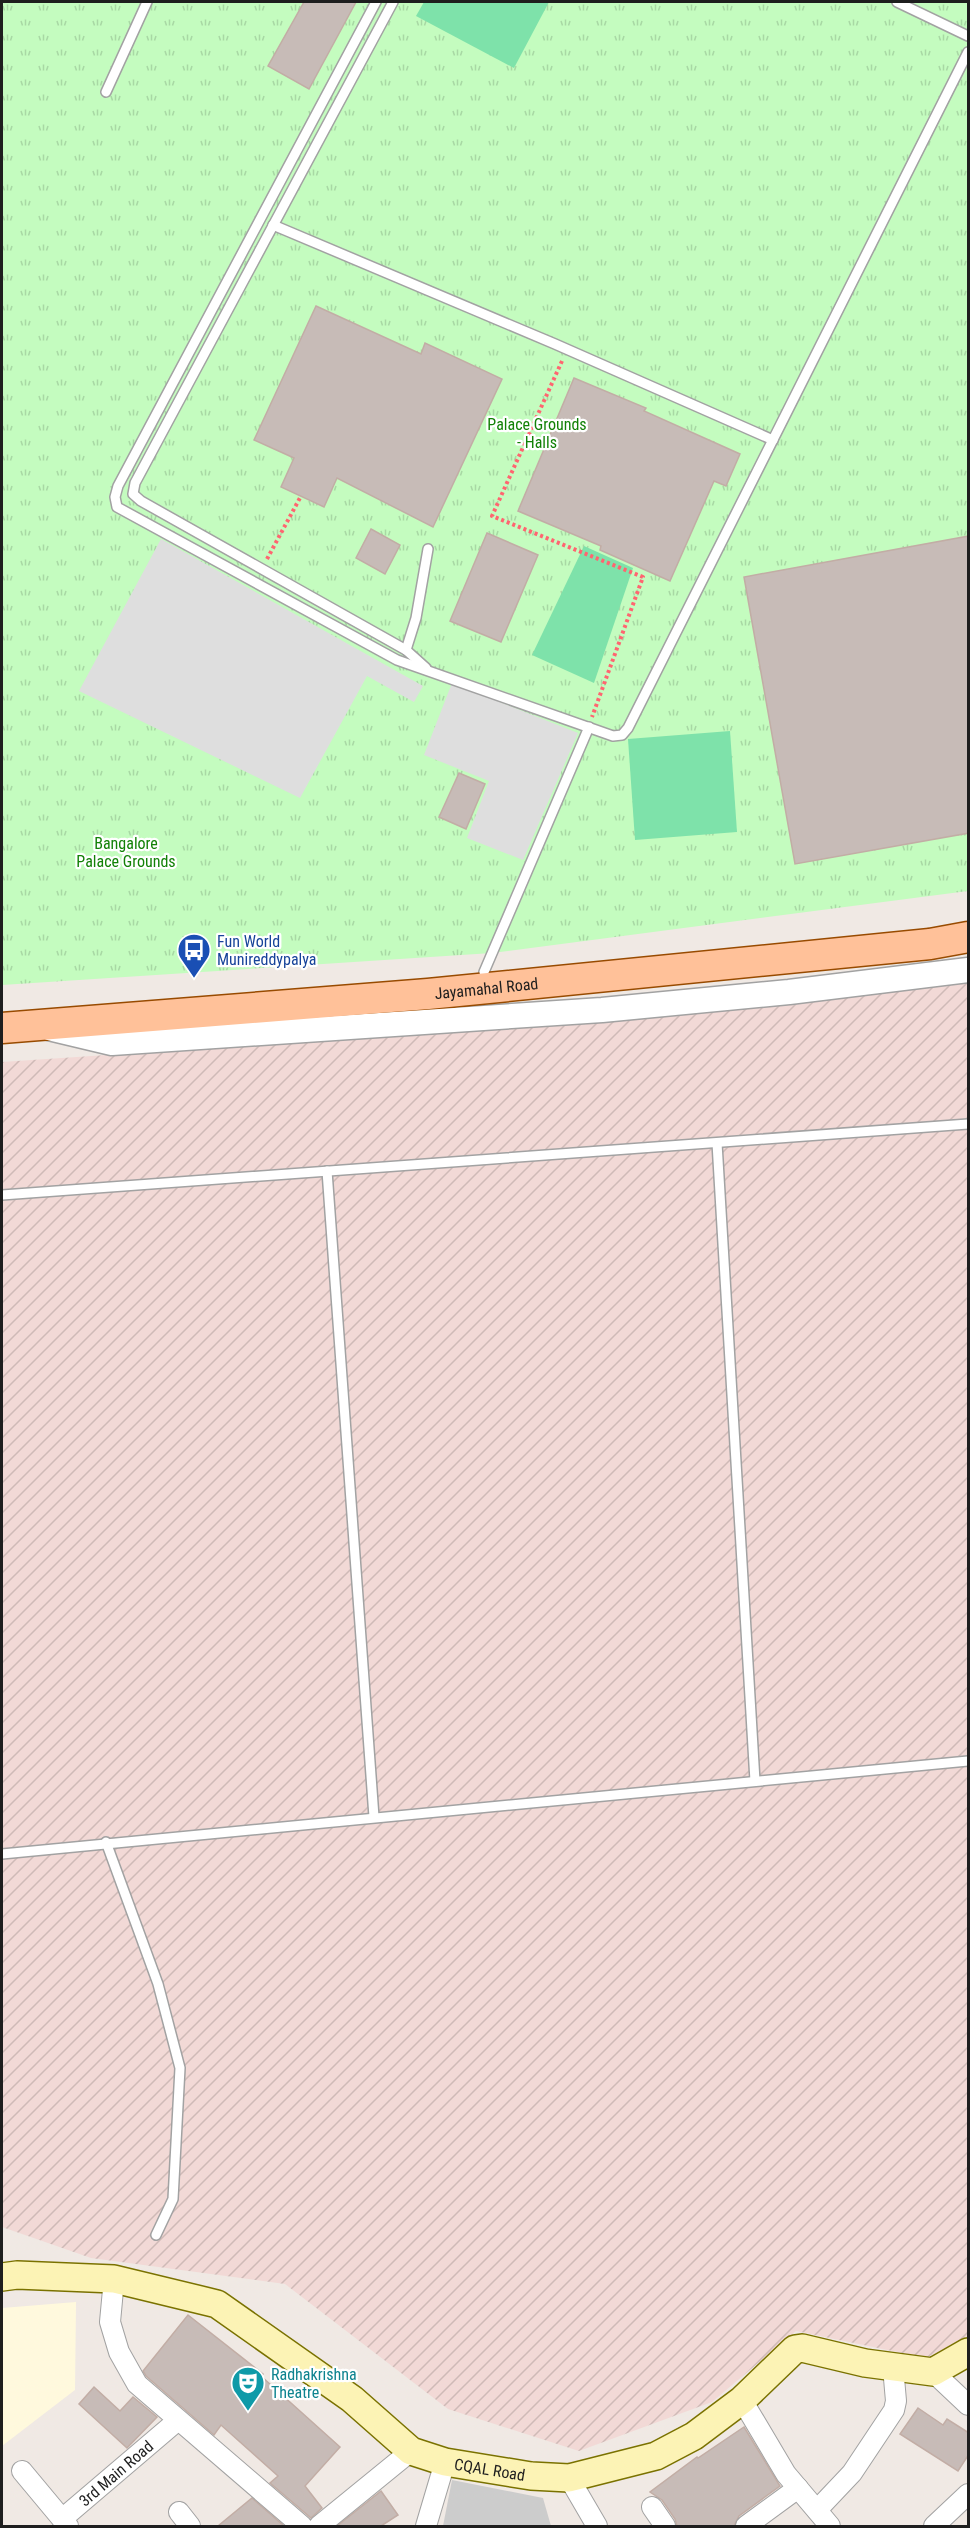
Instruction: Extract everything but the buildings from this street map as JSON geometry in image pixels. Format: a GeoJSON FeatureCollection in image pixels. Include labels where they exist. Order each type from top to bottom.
{"type":"FeatureCollection","features":[{"type":"Feature","properties":{"kind":"main road","name":"Jayamahal Road"},"geometry":{"type":"LineString","coordinates":[[2,1028],[428,997],[498,977],[936,928],[969,922]]}},
{"type":"Feature","properties":{"kind":"main road","name":"Jayamahal Road"},"geometry":{"type":"LineString","coordinates":[[498,977],[930,944],[969,937]]}},
{"type":"Feature","properties":{"kind":"main road","name":"Jayamahal Road"},"geometry":{"type":"LineString","coordinates":[[2,1010],[428,997]]}},
{"type":"Feature","properties":{"kind":"main road","name":"CQAL Road"},"geometry":{"type":"LineString","coordinates":[[7,2274],[114,2279],[217,2304],[230,2310],[352,2399],[411,2451],[445,2462],[531,2476],[569,2478],[656,2456],[694,2436],[742,2400],[795,2349],[802,2348],[865,2363],[933,2372]]}},
{"type":"Feature","properties":{"kind":"main road"},"geometry":{"type":"LineString","coordinates":[[933,2372],[969,2352]]}},
{"type":"Feature","properties":{"kind":"street"},"geometry":{"type":"LineString","coordinates":[[428,997],[637,1006],[789,992],[969,970]]}},
{"type":"Feature","properties":{"kind":"street"},"geometry":{"type":"LineString","coordinates":[[114,2279],[110,2322],[119,2352],[137,2384],[177,2421],[302,2526]]}},
{"type":"Feature","properties":{"kind":"street"},"geometry":{"type":"LineString","coordinates":[[817,2511],[852,2473],[894,2410],[896,2401],[893,2367]]}},
{"type":"Feature","properties":{"kind":"street"},"geometry":{"type":"LineString","coordinates":[[933,2372],[969,2405]]}},
{"type":"Feature","properties":{"kind":"street"},"geometry":{"type":"LineString","coordinates":[[742,2400],[786,2474],[830,2526]]}},
{"type":"Feature","properties":{"kind":"street","name":"3rd Main Road"},"geometry":{"type":"LineString","coordinates":[[65,2523],[177,2421]]}},
{"type":"Feature","properties":{"kind":"street"},"geometry":{"type":"LineString","coordinates":[[319,2526],[411,2451]]}},
{"type":"Feature","properties":{"kind":"street"},"geometry":{"type":"LineString","coordinates":[[426,2526],[445,2462]]}},
{"type":"Feature","properties":{"kind":"street"},"geometry":{"type":"LineString","coordinates":[[22,2470],[65,2523]]}},
{"type":"Feature","properties":{"kind":"street"},"geometry":{"type":"LineString","coordinates":[[569,2478],[597,2526]]}},
{"type":"Feature","properties":{"kind":"street"},"geometry":{"type":"LineString","coordinates":[[746,2526],[798,2488]]}},
{"type":"Feature","properties":{"kind":"street"},"geometry":{"type":"LineString","coordinates":[[934,2526],[969,2494]]}},
{"type":"Feature","properties":{"kind":"street"},"geometry":{"type":"LineString","coordinates":[[652,2507],[665,2526]]}},
{"type":"Feature","properties":{"kind":"lane"},"geometry":{"type":"LineString","coordinates":[[106,92],[147,2]]}},
{"type":"Feature","properties":{"kind":"lane"},"geometry":{"type":"LineString","coordinates":[[376,2],[118,486],[115,497],[117,507],[397,660],[613,736],[622,735],[628,728],[969,52]]}},
{"type":"Feature","properties":{"kind":"lane"},"geometry":{"type":"LineString","coordinates":[[393,2],[135,483],[133,494],[141,501],[405,650],[430,672]]}},
{"type":"Feature","properties":{"kind":"lane"},"geometry":{"type":"LineString","coordinates":[[897,2],[969,36]]}},
{"type":"Feature","properties":{"kind":"lane"},"geometry":{"type":"LineString","coordinates":[[273,225],[567,349],[773,440]]}},
{"type":"Feature","properties":{"kind":"lane"},"geometry":{"type":"LineString","coordinates":[[200,552],[207,538]]}},
{"type":"Feature","properties":{"kind":"lane"},"geometry":{"type":"LineString","coordinates":[[405,650],[416,618],[428,549]]}},
{"type":"Feature","properties":{"kind":"lane"},"geometry":{"type":"LineString","coordinates":[[308,611],[315,599]]}},
{"type":"Feature","properties":{"kind":"lane"},"geometry":{"type":"LineString","coordinates":[[498,977],[589,727]]}},
{"type":"Feature","properties":{"kind":"lane"},"geometry":{"type":"LineString","coordinates":[[2,1195],[969,1124]]}},
{"type":"Feature","properties":{"kind":"lane"},"geometry":{"type":"LineString","coordinates":[[717,1143],[755,1781]]}},
{"type":"Feature","properties":{"kind":"lane"},"geometry":{"type":"LineString","coordinates":[[327,1171],[374,1817]]}},
{"type":"Feature","properties":{"kind":"lane"},"geometry":{"type":"LineString","coordinates":[[2,1854],[106,1842],[969,1761]]}},
{"type":"Feature","properties":{"kind":"lane"},"geometry":{"type":"LineString","coordinates":[[106,1842],[158,1984],[180,2068],[173,2199],[156,2235]]}},
{"type":"Feature","properties":{"kind":"path"},"geometry":{"type":"LineString","coordinates":[[567,349],[492,516],[643,577],[589,727]]}},
{"type":"Feature","properties":{"kind":"path"},"geometry":{"type":"LineString","coordinates":[[261,569],[301,496]]}},
{"type":"Feature","properties":{"kind":"shaded area"},"geometry":{"type":"Polygon","coordinates":[[[161,539],[423,686],[414,702],[367,676],[300,798],[79,691],[161,539]]]}},
{"type":"Feature","properties":{"kind":"shaded area"},"geometry":{"type":"Polygon","coordinates":[[[452,683],[578,733],[523,860],[467,838],[489,781],[424,755],[452,683]]]}},
{"type":"Feature","properties":{"kind":"shaded area"},"geometry":{"type":"Polygon","coordinates":[[[968,980],[968,2336],[926,2358],[796,2331],[712,2402],[579,2451],[448,2409],[285,2284],[91,2258],[2,2227],[2,1062],[528,1027],[968,980]]]}},
{"type":"Feature","properties":{"kind":"shaded area"},"geometry":{"type":"Polygon","coordinates":[[[76,2302],[75,2390],[2,2446],[2,2308],[76,2302]]]}},
{"type":"Feature","properties":{"kind":"shaded area"},"geometry":{"type":"Polygon","coordinates":[[[452,2480],[543,2498],[551,2526],[443,2526],[452,2480]]]}},
{"type":"Feature","properties":{"kind":"green space","name":"Palace Grounds - Halls"},"geometry":{"type":"Polygon","coordinates":[[[2,2],[968,2],[968,891],[492,953],[2,985],[2,2]]]}},
{"type":"Feature","properties":{"kind":"green space"},"geometry":{"type":"Polygon","coordinates":[[[424,2],[549,2],[514,68],[416,16],[424,2]]]}},
{"type":"Feature","properties":{"kind":"green space"},"geometry":{"type":"Polygon","coordinates":[[[584,546],[633,568],[594,683],[532,655],[584,546]]]}},
{"type":"Feature","properties":{"kind":"green space"},"geometry":{"type":"Polygon","coordinates":[[[730,731],[737,832],[635,840],[628,739],[730,731]]]}},
{"type":"Feature","properties":{"kind":"place","name":"Fun World Munireddypalya"},"geometry":{"type":"Point","coordinates":[194,979]}},
{"type":"Feature","properties":{"kind":"place","name":"Radhakrishna Theatre"},"geometry":{"type":"Point","coordinates":[248,2412]}},
{"type":"Feature","properties":{"kind":"park label","name":"Bangalore Palace Grounds"},"geometry":{"type":"Point","coordinates":[126,852]}}]}
